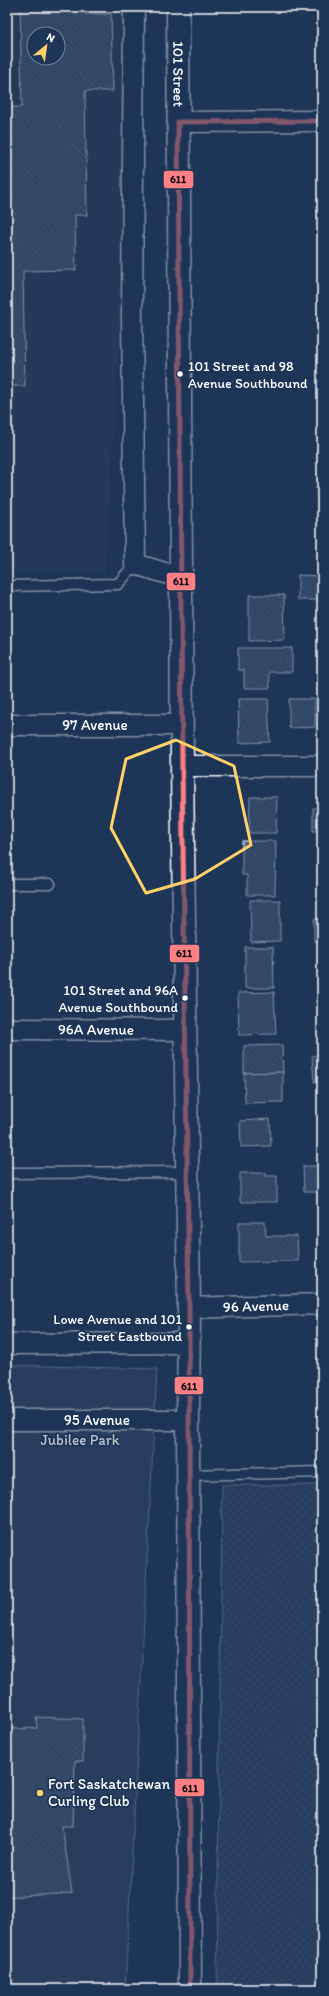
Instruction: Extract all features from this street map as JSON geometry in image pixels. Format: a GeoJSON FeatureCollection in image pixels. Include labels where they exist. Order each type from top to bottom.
{"type":"FeatureCollection","features":[{"type":"Feature","properties":{"kind":"street"},"geometry":{"type":"LineString","coordinates":[[134,7],[132,317],[135,564],[182,578]]}},
{"type":"Feature","properties":{"kind":"street","name":"101 Street"},"geometry":{"type":"LineString","coordinates":[[178,7],[182,766],[189,1308],[188,1475],[190,1989]]}},
{"type":"Feature","properties":{"kind":"street"},"geometry":{"type":"LineString","coordinates":[[178,122],[322,121]]}},
{"type":"Feature","properties":{"kind":"street","name":"97 Avenue"},"geometry":{"type":"LineString","coordinates":[[7,725],[182,724]]}},
{"type":"Feature","properties":{"kind":"street"},"geometry":{"type":"LineString","coordinates":[[182,766],[322,766]]}},
{"type":"Feature","properties":{"kind":"street","name":"96A Avenue"},"geometry":{"type":"LineString","coordinates":[[7,1029],[185,1030]]}},
{"type":"Feature","properties":{"kind":"street","name":"96 Avenue"},"geometry":{"type":"LineString","coordinates":[[189,1308],[322,1304]]}},
{"type":"Feature","properties":{"kind":"street"},"geometry":{"type":"LineString","coordinates":[[7,1344],[189,1344]]}},
{"type":"Feature","properties":{"kind":"street","name":"95 Avenue"},"geometry":{"type":"LineString","coordinates":[[7,1420],[188,1420]]}},
{"type":"Feature","properties":{"kind":"lane"},"geometry":{"type":"LineString","coordinates":[[7,586],[118,584],[135,564]]}},
{"type":"Feature","properties":{"kind":"lane"},"geometry":{"type":"LineString","coordinates":[[7,884],[50,884]]}},
{"type":"Feature","properties":{"kind":"lane"},"geometry":{"type":"LineString","coordinates":[[7,1173],[188,1172]]}},
{"type":"Feature","properties":{"kind":"lane"},"geometry":{"type":"LineString","coordinates":[[188,1475],[322,1472]]}},
{"type":"Feature","properties":{"kind":"highlighted area"},"geometry":{"type":"Polygon","coordinates":[[[176,740],[234,766],[251,845],[195,879],[146,893],[111,828],[126,759],[176,740]]]}},
{"type":"Feature","properties":{"kind":"shaded area"},"geometry":{"type":"Polygon","coordinates":[[[7,7],[140,7],[105,573],[7,571],[7,7]]]}},
{"type":"Feature","properties":{"kind":"green space","name":"Jubilee Park"},"geometry":{"type":"Polygon","coordinates":[[[7,1365],[157,1369],[125,1989],[7,1989],[7,1365]]]}},
{"type":"Feature","properties":{"kind":"green space"},"geometry":{"type":"Polygon","coordinates":[[[222,1485],[322,1485],[322,1989],[217,1989],[222,1485]]]}},
{"type":"Feature","properties":{"kind":"building"},"geometry":{"type":"Polygon","coordinates":[[[20,7],[85,7],[85,14],[111,14],[113,91],[85,91],[87,215],[75,215],[76,270],[23,271],[25,386],[7,386],[7,107],[22,107],[20,7]]]}},
{"type":"Feature","properties":{"kind":"building"},"geometry":{"type":"Polygon","coordinates":[[[298,575],[322,576],[322,600],[298,600],[298,575]]]}},
{"type":"Feature","properties":{"kind":"building"},"geometry":{"type":"Polygon","coordinates":[[[249,595],[284,595],[285,640],[249,641],[249,595]]]}},
{"type":"Feature","properties":{"kind":"building"},"geometry":{"type":"Polygon","coordinates":[[[238,648],[292,648],[292,672],[269,672],[270,688],[244,688],[244,670],[238,670],[238,648]]]}},
{"type":"Feature","properties":{"kind":"building"},"geometry":{"type":"Polygon","coordinates":[[[238,699],[268,699],[270,742],[239,743],[238,699]]]}},
{"type":"Feature","properties":{"kind":"building"},"geometry":{"type":"Polygon","coordinates":[[[289,699],[315,699],[315,727],[289,728],[289,699]]]}},
{"type":"Feature","properties":{"kind":"building"},"geometry":{"type":"Polygon","coordinates":[[[250,797],[277,797],[276,833],[249,833],[250,797]]]}},
{"type":"Feature","properties":{"kind":"building"},"geometry":{"type":"Polygon","coordinates":[[[313,808],[322,808],[322,831],[313,831],[313,808]]]}},
{"type":"Feature","properties":{"kind":"building"},"geometry":{"type":"Polygon","coordinates":[[[242,841],[276,841],[275,895],[247,895],[247,875],[242,875],[242,841]]]}},
{"type":"Feature","properties":{"kind":"building"},"geometry":{"type":"Polygon","coordinates":[[[250,900],[280,900],[280,941],[251,942],[250,900]]]}},
{"type":"Feature","properties":{"kind":"building"},"geometry":{"type":"Polygon","coordinates":[[[314,919],[322,919],[322,941],[314,941],[314,919]]]}},
{"type":"Feature","properties":{"kind":"building"},"geometry":{"type":"Polygon","coordinates":[[[245,947],[273,947],[274,988],[245,988],[245,947]]]}},
{"type":"Feature","properties":{"kind":"building"},"geometry":{"type":"Polygon","coordinates":[[[274,992],[276,1034],[239,1035],[238,993],[274,992]]]}},
{"type":"Feature","properties":{"kind":"building"},"geometry":{"type":"Polygon","coordinates":[[[282,1045],[283,1072],[244,1073],[244,1046],[282,1045]]]}},
{"type":"Feature","properties":{"kind":"building"},"geometry":{"type":"Polygon","coordinates":[[[322,1055],[322,1082],[314,1082],[312,1056],[322,1055]]]}},
{"type":"Feature","properties":{"kind":"building"},"geometry":{"type":"Polygon","coordinates":[[[283,1072],[283,1102],[245,1103],[244,1073],[283,1072]]]}},
{"type":"Feature","properties":{"kind":"building"},"geometry":{"type":"Polygon","coordinates":[[[270,1119],[271,1146],[241,1147],[240,1121],[270,1119]]]}},
{"type":"Feature","properties":{"kind":"building"},"geometry":{"type":"Polygon","coordinates":[[[303,1166],[322,1166],[322,1192],[304,1192],[303,1166]]]}},
{"type":"Feature","properties":{"kind":"building"},"geometry":{"type":"Polygon","coordinates":[[[240,1173],[266,1173],[266,1176],[277,1176],[277,1202],[240,1202],[240,1173]]]}},
{"type":"Feature","properties":{"kind":"building"},"geometry":{"type":"Polygon","coordinates":[[[239,1222],[265,1222],[266,1236],[297,1236],[298,1261],[239,1262],[239,1222]]]}},
{"type":"Feature","properties":{"kind":"building","name":"Fort Saskatchewan Curling Club"},"geometry":{"type":"Polygon","coordinates":[[[36,1717],[83,1719],[83,1761],[75,1761],[73,1826],[62,1826],[72,1893],[7,1897],[7,1729],[37,1728],[36,1717]]]}},
{"type":"Feature","properties":{"kind":"transit line","name":"611"},"geometry":{"type":"LineString","coordinates":[[190,1989],[189,1308],[182,766],[178,122],[322,121]]}},
{"type":"Feature","properties":{"kind":"place","name":"101 Street and 98 Avenue Southbound"},"geometry":{"type":"Point","coordinates":[180,374]}},
{"type":"Feature","properties":{"kind":"place","name":"101 Street and 96A Avenue Southbound"},"geometry":{"type":"Point","coordinates":[185,998]}},
{"type":"Feature","properties":{"kind":"place","name":"Lowe Avenue and 101 Street Eastbound"},"geometry":{"type":"Point","coordinates":[189,1327]}},
{"type":"Feature","properties":{"kind":"place","name":"Fort Saskatchewan Curling Club"},"geometry":{"type":"Point","coordinates":[40,1793]}}]}
